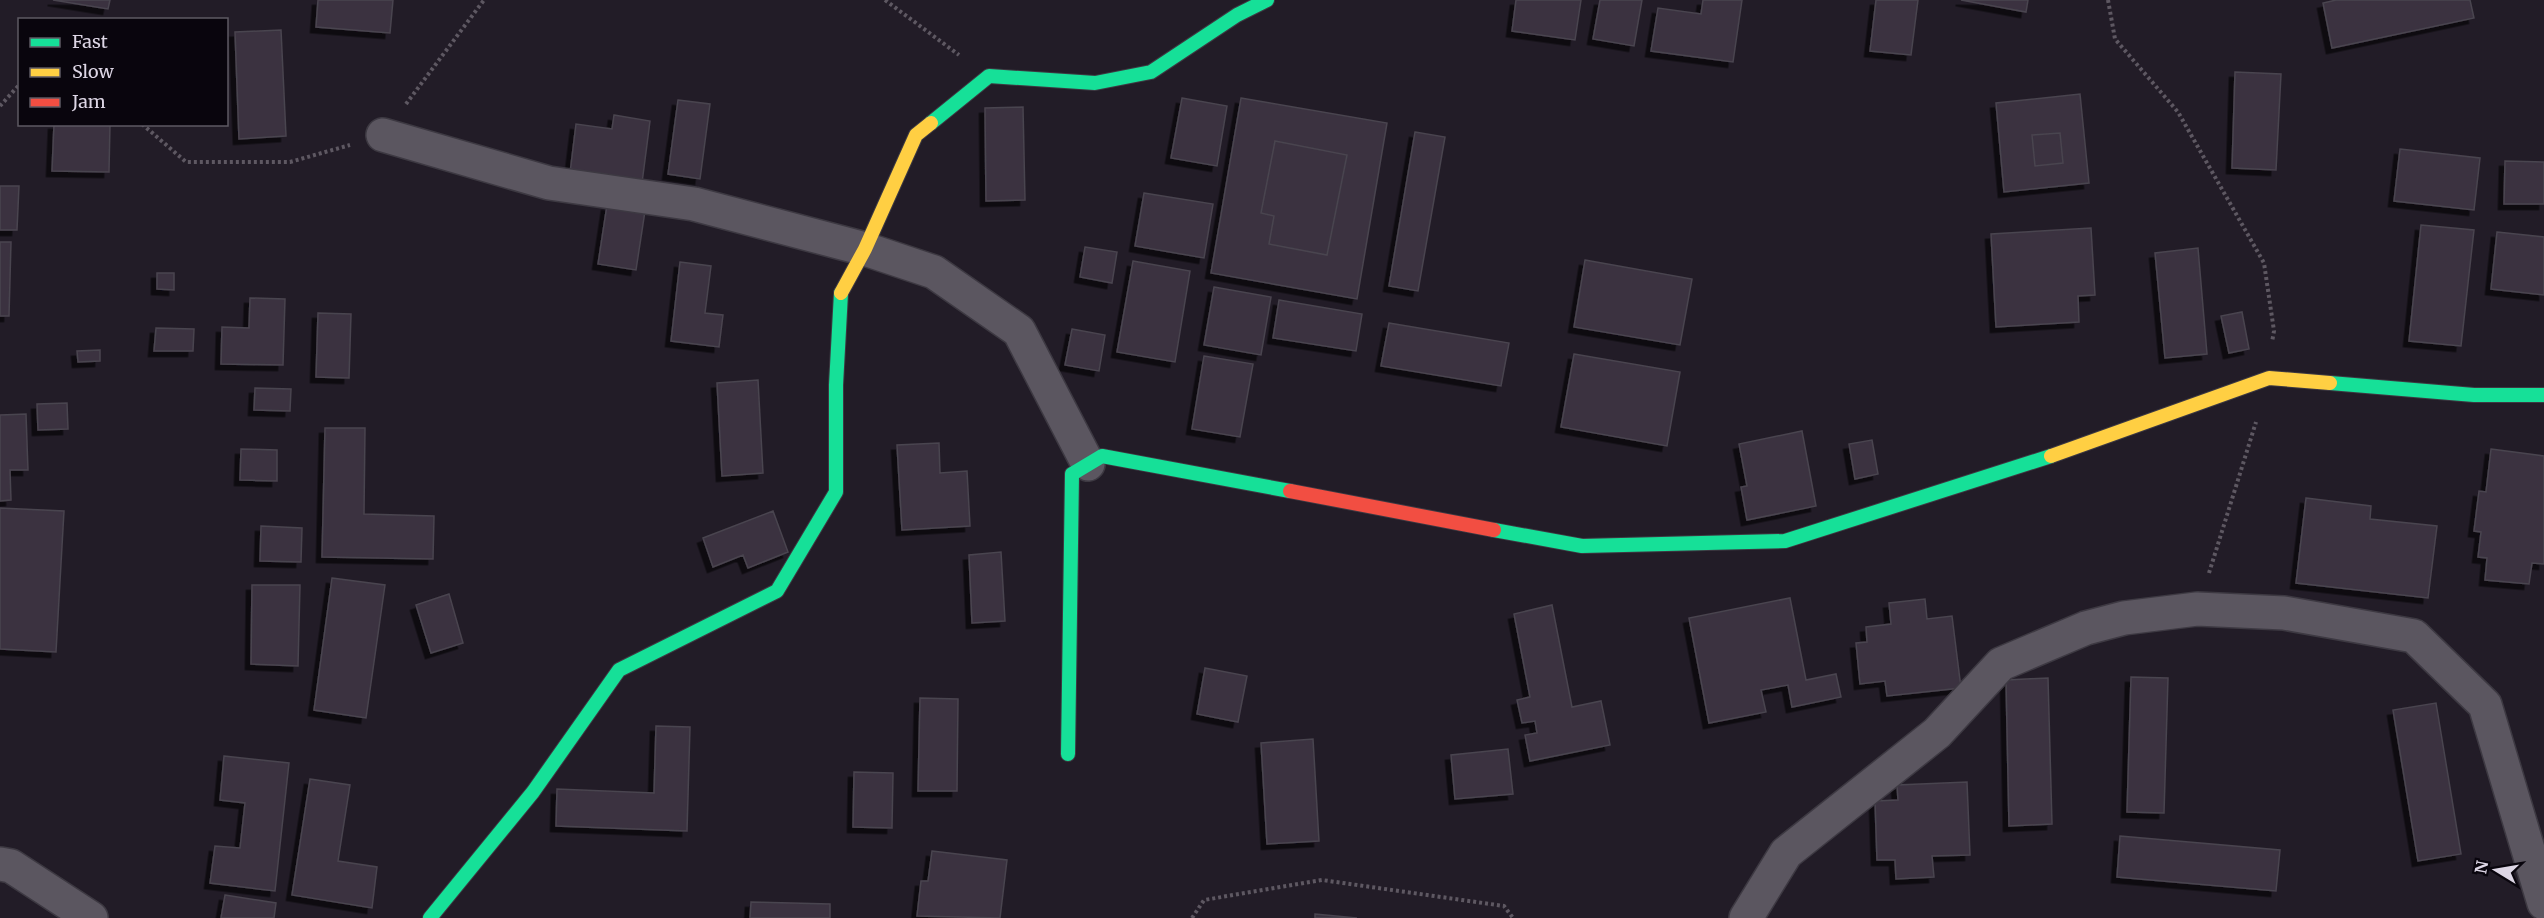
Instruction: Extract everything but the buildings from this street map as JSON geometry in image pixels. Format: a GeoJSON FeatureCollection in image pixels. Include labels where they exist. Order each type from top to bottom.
{"type":"FeatureCollection","features":[{"type":"Feature","properties":{"kind":"street"},"geometry":{"type":"LineString","coordinates":[[430,918],[533,792],[619,670],[777,591],[836,492],[836,385],[841,288],[865,249],[916,135],[989,76],[1095,83],[1151,72],[1238,15],[1267,0]]}},
{"type":"Feature","properties":{"kind":"street"},"geometry":{"type":"LineString","coordinates":[[383,135],[549,183],[694,204],[865,249],[934,272],[1019,331],[1088,464]]}},
{"type":"Feature","properties":{"kind":"street"},"geometry":{"type":"LineString","coordinates":[[1068,754],[1072,474],[1102,456],[1582,546],[1785,541],[2037,461],[2269,378],[2474,395],[2544,395]]}},
{"type":"Feature","properties":{"kind":"street"},"geometry":{"type":"LineString","coordinates":[[1746,918],[1786,853],[1938,733],[2001,664],[2086,628],[2124,618],[2197,609],[2284,613],[2414,636],[2485,705],[2544,903]]}},
{"type":"Feature","properties":{"kind":"street"},"geometry":{"type":"LineString","coordinates":[[0,864],[11,866],[91,918]]}},
{"type":"Feature","properties":{"kind":"path"},"geometry":{"type":"LineString","coordinates":[[144,126],[186,162],[290,162],[383,135],[484,0]]}},
{"type":"Feature","properties":{"kind":"path"},"geometry":{"type":"LineString","coordinates":[[885,0],[989,76]]}},
{"type":"Feature","properties":{"kind":"path"},"geometry":{"type":"LineString","coordinates":[[2108,0],[2115,39],[2178,112],[2264,263],[2274,331],[2269,378],[2227,522],[2197,609]]}},
{"type":"Feature","properties":{"kind":"path"},"geometry":{"type":"LineString","coordinates":[[0,106],[18,86]]}},
{"type":"Feature","properties":{"kind":"path"},"geometry":{"type":"LineString","coordinates":[[1192,918],[1204,900],[1322,880],[1504,906],[1513,918]]}},
{"type":"Feature","properties":{"kind":"traffic: fast"},"geometry":{"type":"LineString","coordinates":[[931,123],[989,76],[1095,83],[1151,72],[1237,15],[1267,0]]}},
{"type":"Feature","properties":{"kind":"traffic: fast"},"geometry":{"type":"LineString","coordinates":[[430,918],[533,792],[619,670],[777,591],[836,492],[836,385],[841,293]]}},
{"type":"Feature","properties":{"kind":"traffic: fast"},"geometry":{"type":"LineString","coordinates":[[2330,383],[2474,395],[2544,395]]}},
{"type":"Feature","properties":{"kind":"traffic: fast"},"geometry":{"type":"LineString","coordinates":[[1068,754],[1072,474],[1102,456],[1290,491]]}},
{"type":"Feature","properties":{"kind":"traffic: fast"},"geometry":{"type":"LineString","coordinates":[[1494,530],[1582,546],[1785,541],[2051,456]]}},
{"type":"Feature","properties":{"kind":"traffic: slow"},"geometry":{"type":"LineString","coordinates":[[841,293],[865,249],[916,135],[931,123]]}},
{"type":"Feature","properties":{"kind":"traffic: slow"},"geometry":{"type":"LineString","coordinates":[[2051,456],[2269,378],[2330,383]]}},
{"type":"Feature","properties":{"kind":"traffic: jam"},"geometry":{"type":"LineString","coordinates":[[1290,491],[1494,530]]}}]}
